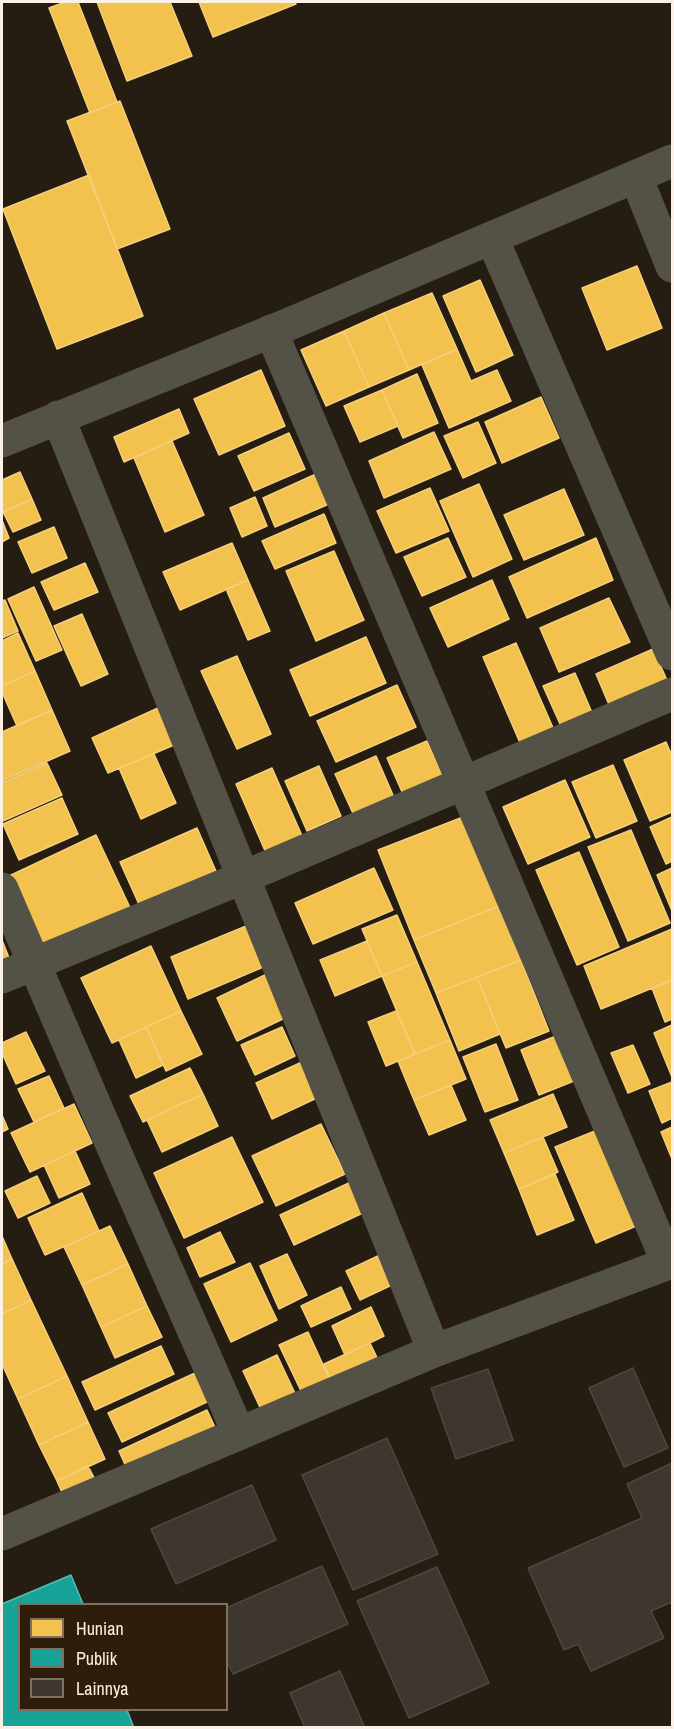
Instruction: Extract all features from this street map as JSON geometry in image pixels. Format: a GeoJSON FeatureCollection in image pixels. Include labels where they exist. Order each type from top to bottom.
{"type":"FeatureCollection","features":[{"type":"Feature","properties":{"kind":"street"},"geometry":{"type":"LineString","coordinates":[[2,441],[271,331],[672,161]]}},
{"type":"Feature","properties":{"kind":"street"},"geometry":{"type":"LineString","coordinates":[[636,177],[672,266]]}},
{"type":"Feature","properties":{"kind":"street"},"geometry":{"type":"LineString","coordinates":[[492,238],[672,654]]}},
{"type":"Feature","properties":{"kind":"street"},"geometry":{"type":"LineString","coordinates":[[4,1526],[239,1434],[434,1351],[670,1262],[271,331]]}},
{"type":"Feature","properties":{"kind":"street"},"geometry":{"type":"LineString","coordinates":[[58,417],[434,1351]]}},
{"type":"Feature","properties":{"kind":"street"},"geometry":{"type":"LineString","coordinates":[[2,977],[244,877],[672,694]]}},
{"type":"Feature","properties":{"kind":"street"},"geometry":{"type":"LineString","coordinates":[[2,889],[239,1434]]}},
{"type":"Feature","properties":{"kind":"building: Hunian"},"geometry":{"type":"Polygon","coordinates":[[[65,2],[78,2],[117,102],[90,113],[49,8],[65,2]]]}},
{"type":"Feature","properties":{"kind":"building: Hunian"},"geometry":{"type":"Polygon","coordinates":[[[97,2],[170,2],[192,56],[127,81],[97,2]]]}},
{"type":"Feature","properties":{"kind":"building: Hunian"},"geometry":{"type":"Polygon","coordinates":[[[199,2],[295,2],[296,4],[213,37],[199,2]]]}},
{"type":"Feature","properties":{"kind":"building: Hunian"},"geometry":{"type":"Polygon","coordinates":[[[120,101],[170,229],[117,249],[67,121],[120,101]]]}},
{"type":"Feature","properties":{"kind":"building: Hunian"},"geometry":{"type":"Polygon","coordinates":[[[89,175],[143,316],[57,349],[3,209],[89,175]]]}},
{"type":"Feature","properties":{"kind":"building: Hunian"},"geometry":{"type":"Polygon","coordinates":[[[637,266],[662,328],[607,350],[582,288],[637,266]]]}},
{"type":"Feature","properties":{"kind":"building: Hunian"},"geometry":{"type":"Polygon","coordinates":[[[480,280],[513,355],[476,372],[443,296],[480,280]]]}},
{"type":"Feature","properties":{"kind":"building: Hunian"},"geometry":{"type":"Polygon","coordinates":[[[432,293],[457,349],[409,370],[384,313],[432,293]]]}},
{"type":"Feature","properties":{"kind":"building: Hunian"},"geometry":{"type":"Polygon","coordinates":[[[384,313],[409,370],[369,387],[344,331],[384,313]]]}},
{"type":"Feature","properties":{"kind":"building: Hunian"},"geometry":{"type":"Polygon","coordinates":[[[344,331],[369,387],[326,406],[301,350],[344,331]]]}},
{"type":"Feature","properties":{"kind":"building: Hunian"},"geometry":{"type":"Polygon","coordinates":[[[457,349],[471,381],[497,370],[511,401],[449,428],[422,365],[457,349]]]}},
{"type":"Feature","properties":{"kind":"building: Hunian"},"geometry":{"type":"Polygon","coordinates":[[[261,370],[285,426],[219,455],[194,399],[261,370]]]}},
{"type":"Feature","properties":{"kind":"building: Hunian"},"geometry":{"type":"Polygon","coordinates":[[[417,374],[438,423],[403,438],[382,390],[417,374]]]}},
{"type":"Feature","properties":{"kind":"building: Hunian"},"geometry":{"type":"Polygon","coordinates":[[[382,390],[398,426],[360,442],[344,406],[382,390]]]}},
{"type":"Feature","properties":{"kind":"building: Hunian"},"geometry":{"type":"Polygon","coordinates":[[[541,397],[559,438],[502,463],[485,422],[541,397]]]}},
{"type":"Feature","properties":{"kind":"building: Hunian"},"geometry":{"type":"Polygon","coordinates":[[[179,409],[189,433],[124,462],[114,437],[179,409]]]}},
{"type":"Feature","properties":{"kind":"building: Hunian"},"geometry":{"type":"Polygon","coordinates":[[[478,422],[496,463],[463,478],[444,436],[478,422]]]}},
{"type":"Feature","properties":{"kind":"building: Hunian"},"geometry":{"type":"Polygon","coordinates":[[[434,432],[451,469],[384,498],[369,461],[434,432]]]}},
{"type":"Feature","properties":{"kind":"building: Hunian"},"geometry":{"type":"Polygon","coordinates":[[[289,433],[305,469],[254,491],[238,456],[289,433]]]}},
{"type":"Feature","properties":{"kind":"building: Hunian"},"geometry":{"type":"Polygon","coordinates":[[[172,441],[204,515],[165,532],[134,458],[172,441]]]}},
{"type":"Feature","properties":{"kind":"building: Hunian"},"geometry":{"type":"Polygon","coordinates":[[[20,472],[32,499],[2,512],[2,480],[20,472]]]}},
{"type":"Feature","properties":{"kind":"building: Hunian"},"geometry":{"type":"Polygon","coordinates":[[[316,474],[329,504],[275,527],[263,498],[316,474]]]}},
{"type":"Feature","properties":{"kind":"building: Hunian"},"geometry":{"type":"Polygon","coordinates":[[[479,484],[512,559],[473,577],[440,501],[479,484]]]}},
{"type":"Feature","properties":{"kind":"building: Hunian"},"geometry":{"type":"Polygon","coordinates":[[[430,488],[449,531],[396,553],[377,511],[430,488]]]}},
{"type":"Feature","properties":{"kind":"building: Hunian"},"geometry":{"type":"Polygon","coordinates":[[[564,489],[584,535],[524,560],[504,515],[564,489]]]}},
{"type":"Feature","properties":{"kind":"building: Hunian"},"geometry":{"type":"Polygon","coordinates":[[[255,497],[267,526],[242,537],[230,508],[255,497]]]}},
{"type":"Feature","properties":{"kind":"building: Hunian"},"geometry":{"type":"Polygon","coordinates":[[[32,499],[41,520],[13,532],[3,512],[32,499]]]}},
{"type":"Feature","properties":{"kind":"building: Hunian"},"geometry":{"type":"Polygon","coordinates":[[[324,514],[336,543],[275,569],[262,541],[324,514]]]}},
{"type":"Feature","properties":{"kind":"building: Hunian"},"geometry":{"type":"Polygon","coordinates":[[[2,520],[9,538],[2,542],[2,520]]]}},
{"type":"Feature","properties":{"kind":"building: Hunian"},"geometry":{"type":"Polygon","coordinates":[[[54,527],[67,558],[32,573],[18,542],[54,527]]]}},
{"type":"Feature","properties":{"kind":"building: Hunian"},"geometry":{"type":"Polygon","coordinates":[[[448,538],[466,577],[422,596],[404,557],[448,538]]]}},
{"type":"Feature","properties":{"kind":"building: Hunian"},"geometry":{"type":"Polygon","coordinates":[[[596,538],[613,580],[527,618],[509,577],[596,538]]]}},
{"type":"Feature","properties":{"kind":"building: Hunian"},"geometry":{"type":"Polygon","coordinates":[[[232,543],[248,580],[180,610],[163,572],[232,543]]]}},
{"type":"Feature","properties":{"kind":"building: Hunian"},"geometry":{"type":"Polygon","coordinates":[[[334,551],[364,620],[316,641],[286,571],[334,551]]]}},
{"type":"Feature","properties":{"kind":"building: Hunian"},"geometry":{"type":"Polygon","coordinates":[[[85,563],[98,592],[54,610],[41,582],[85,563]]]}},
{"type":"Feature","properties":{"kind":"building: Hunian"},"geometry":{"type":"Polygon","coordinates":[[[248,580],[270,631],[248,640],[226,589],[248,580]]]}},
{"type":"Feature","properties":{"kind":"building: Hunian"},"geometry":{"type":"Polygon","coordinates":[[[492,580],[509,619],[448,647],[430,608],[492,580]]]}},
{"type":"Feature","properties":{"kind":"building: Hunian"},"geometry":{"type":"Polygon","coordinates":[[[34,587],[62,650],[36,661],[8,599],[34,587]]]}},
{"type":"Feature","properties":{"kind":"building: Hunian"},"geometry":{"type":"Polygon","coordinates":[[[609,598],[630,642],[559,672],[540,628],[609,598]]]}},
{"type":"Feature","properties":{"kind":"building: Hunian"},"geometry":{"type":"Polygon","coordinates":[[[5,600],[18,631],[2,638],[2,601],[5,600]]]}},
{"type":"Feature","properties":{"kind":"building: Hunian"},"geometry":{"type":"Polygon","coordinates":[[[82,614],[108,674],[81,686],[54,626],[82,614]]]}},
{"type":"Feature","properties":{"kind":"building: Hunian"},"geometry":{"type":"Polygon","coordinates":[[[18,633],[35,671],[2,686],[2,641],[18,633]]]}},
{"type":"Feature","properties":{"kind":"building: Hunian"},"geometry":{"type":"Polygon","coordinates":[[[366,637],[386,683],[310,716],[290,670],[366,637]]]}},
{"type":"Feature","properties":{"kind":"building: Hunian"},"geometry":{"type":"Polygon","coordinates":[[[516,643],[557,737],[524,752],[483,657],[516,643]]]}},
{"type":"Feature","properties":{"kind":"building: Hunian"},"geometry":{"type":"Polygon","coordinates":[[[653,649],[671,689],[613,714],[596,674],[653,649]]]}},
{"type":"Feature","properties":{"kind":"building: Hunian"},"geometry":{"type":"Polygon","coordinates":[[[237,656],[271,734],[237,749],[201,671],[237,656]]]}},
{"type":"Feature","properties":{"kind":"building: Hunian"},"geometry":{"type":"Polygon","coordinates":[[[35,671],[52,710],[17,726],[2,692],[2,686],[35,671]]]}},
{"type":"Feature","properties":{"kind":"building: Hunian"},"geometry":{"type":"Polygon","coordinates":[[[575,673],[596,722],[565,735],[543,686],[575,673]]]}},
{"type":"Feature","properties":{"kind":"building: Hunian"},"geometry":{"type":"Polygon","coordinates":[[[397,685],[416,727],[336,762],[317,721],[397,685]]]}},
{"type":"Feature","properties":{"kind":"building: Hunian"},"geometry":{"type":"Polygon","coordinates":[[[158,708],[174,745],[108,773],[92,738],[158,708]]]}},
{"type":"Feature","properties":{"kind":"building: Hunian"},"geometry":{"type":"Polygon","coordinates":[[[52,710],[70,751],[2,781],[2,732],[52,710]]]}},
{"type":"Feature","properties":{"kind":"building: Hunian"},"geometry":{"type":"Polygon","coordinates":[[[427,741],[447,785],[407,803],[387,758],[427,741]]]}},
{"type":"Feature","properties":{"kind":"building: Hunian"},"geometry":{"type":"Polygon","coordinates":[[[666,742],[672,756],[672,812],[650,821],[624,760],[666,742]]]}},
{"type":"Feature","properties":{"kind":"building: Hunian"},"geometry":{"type":"Polygon","coordinates":[[[154,754],[176,803],[141,819],[119,768],[154,754]]]}},
{"type":"Feature","properties":{"kind":"building: Hunian"},"geometry":{"type":"Polygon","coordinates":[[[376,756],[396,802],[356,820],[335,774],[376,756]]]}},
{"type":"Feature","properties":{"kind":"building: Hunian"},"geometry":{"type":"Polygon","coordinates":[[[47,763],[62,795],[3,821],[2,783],[47,763]]]}},
{"type":"Feature","properties":{"kind":"building: Hunian"},"geometry":{"type":"Polygon","coordinates":[[[613,765],[637,821],[596,838],[572,782],[613,765]]]}},
{"type":"Feature","properties":{"kind":"building: Hunian"},"geometry":{"type":"Polygon","coordinates":[[[319,766],[341,816],[307,831],[285,781],[319,766]]]}},
{"type":"Feature","properties":{"kind":"building: Hunian"},"geometry":{"type":"Polygon","coordinates":[[[272,768],[303,838],[266,853],[236,784],[272,768]]]}},
{"type":"Feature","properties":{"kind":"building: Hunian"},"geometry":{"type":"Polygon","coordinates":[[[565,780],[590,837],[528,864],[503,807],[565,780]]]}},
{"type":"Feature","properties":{"kind":"building: Hunian"},"geometry":{"type":"Polygon","coordinates":[[[62,798],[78,834],[19,860],[3,824],[62,798]]]}},
{"type":"Feature","properties":{"kind":"building: Hunian"},"geometry":{"type":"Polygon","coordinates":[[[463,817],[499,906],[414,940],[378,850],[463,817]]]}},
{"type":"Feature","properties":{"kind":"building: Hunian"},"geometry":{"type":"Polygon","coordinates":[[[672,817],[672,861],[666,864],[650,827],[672,817]]]}},
{"type":"Feature","properties":{"kind":"building: Hunian"},"geometry":{"type":"Polygon","coordinates":[[[197,828],[219,878],[142,911],[120,862],[197,828]]]}},
{"type":"Feature","properties":{"kind":"building: Hunian"},"geometry":{"type":"Polygon","coordinates":[[[631,830],[670,923],[628,941],[588,847],[631,830]]]}},
{"type":"Feature","properties":{"kind":"building: Hunian"},"geometry":{"type":"Polygon","coordinates":[[[96,835],[133,914],[46,955],[9,876],[96,835]]]}},
{"type":"Feature","properties":{"kind":"building: Hunian"},"geometry":{"type":"Polygon","coordinates":[[[579,852],[619,947],[577,965],[536,870],[579,852]]]}},
{"type":"Feature","properties":{"kind":"building: Hunian"},"geometry":{"type":"Polygon","coordinates":[[[374,868],[393,910],[313,944],[295,903],[374,868]]]}},
{"type":"Feature","properties":{"kind":"building: Hunian"},"geometry":{"type":"Polygon","coordinates":[[[672,868],[672,911],[657,875],[672,868]]]}},
{"type":"Feature","properties":{"kind":"building: Hunian"},"geometry":{"type":"Polygon","coordinates":[[[499,906],[521,960],[436,993],[414,940],[499,906]]]}},
{"type":"Feature","properties":{"kind":"building: Hunian"},"geometry":{"type":"Polygon","coordinates":[[[397,915],[417,962],[382,976],[362,929],[397,915]]]}},
{"type":"Feature","properties":{"kind":"building: Hunian"},"geometry":{"type":"Polygon","coordinates":[[[251,924],[268,965],[188,999],[171,957],[251,924]]]}},
{"type":"Feature","properties":{"kind":"building: Hunian"},"geometry":{"type":"Polygon","coordinates":[[[672,929],[672,980],[601,1009],[584,966],[672,929]]]}},
{"type":"Feature","properties":{"kind":"building: Hunian"},"geometry":{"type":"Polygon","coordinates":[[[2,940],[11,963],[2,967],[2,940]]]}},
{"type":"Feature","properties":{"kind":"building: Hunian"},"geometry":{"type":"Polygon","coordinates":[[[367,941],[382,976],[335,996],[320,960],[367,941]]]}},
{"type":"Feature","properties":{"kind":"building: Hunian"},"geometry":{"type":"Polygon","coordinates":[[[151,946],[181,1011],[112,1043],[81,978],[151,946]]]}},
{"type":"Feature","properties":{"kind":"building: Hunian"},"geometry":{"type":"Polygon","coordinates":[[[521,960],[549,1031],[506,1048],[477,977],[521,960]]]}},
{"type":"Feature","properties":{"kind":"building: Hunian"},"geometry":{"type":"Polygon","coordinates":[[[417,962],[450,1040],[415,1054],[382,976],[417,962]]]}},
{"type":"Feature","properties":{"kind":"building: Hunian"},"geometry":{"type":"Polygon","coordinates":[[[269,973],[289,1016],[237,1041],[217,998],[269,973]]]}},
{"type":"Feature","properties":{"kind":"building: Hunian"},"geometry":{"type":"Polygon","coordinates":[[[477,977],[500,1034],[459,1051],[436,993],[477,977]]]}},
{"type":"Feature","properties":{"kind":"building: Hunian"},"geometry":{"type":"Polygon","coordinates":[[[672,980],[672,1019],[665,1022],[652,988],[672,980]]]}},
{"type":"Feature","properties":{"kind":"building: Hunian"},"geometry":{"type":"Polygon","coordinates":[[[181,1011],[202,1054],[166,1071],[146,1027],[181,1011]]]}},
{"type":"Feature","properties":{"kind":"building: Hunian"},"geometry":{"type":"Polygon","coordinates":[[[396,1011],[415,1054],[386,1066],[368,1022],[396,1011]]]}},
{"type":"Feature","properties":{"kind":"building: Hunian"},"geometry":{"type":"Polygon","coordinates":[[[672,1025],[672,1077],[654,1033],[672,1025]]]}},
{"type":"Feature","properties":{"kind":"building: Hunian"},"geometry":{"type":"Polygon","coordinates":[[[146,1027],[163,1065],[136,1078],[119,1040],[146,1027]]]}},
{"type":"Feature","properties":{"kind":"building: Hunian"},"geometry":{"type":"Polygon","coordinates":[[[282,1027],[295,1056],[255,1075],[241,1045],[282,1027]]]}},
{"type":"Feature","properties":{"kind":"building: Hunian"},"geometry":{"type":"Polygon","coordinates":[[[26,1032],[45,1071],[16,1084],[2,1053],[2,1043],[26,1032]]]}},
{"type":"Feature","properties":{"kind":"building: Hunian"},"geometry":{"type":"Polygon","coordinates":[[[556,1036],[574,1081],[539,1095],[521,1050],[556,1036]]]}},
{"type":"Feature","properties":{"kind":"building: Hunian"},"geometry":{"type":"Polygon","coordinates":[[[450,1040],[466,1079],[414,1100],[398,1061],[450,1040]]]}},
{"type":"Feature","properties":{"kind":"building: Hunian"},"geometry":{"type":"Polygon","coordinates":[[[496,1044],[518,1100],[485,1112],[463,1057],[496,1044]]]}},
{"type":"Feature","properties":{"kind":"building: Hunian"},"geometry":{"type":"Polygon","coordinates":[[[633,1045],[650,1084],[628,1093],[611,1053],[633,1045]]]}},
{"type":"Feature","properties":{"kind":"building: Hunian"},"geometry":{"type":"Polygon","coordinates":[[[302,1062],[319,1097],[272,1119],[256,1083],[302,1062]]]}},
{"type":"Feature","properties":{"kind":"building: Hunian"},"geometry":{"type":"Polygon","coordinates":[[[190,1068],[203,1094],[143,1122],[130,1096],[190,1068]]]}},
{"type":"Feature","properties":{"kind":"building: Hunian"},"geometry":{"type":"Polygon","coordinates":[[[49,1076],[64,1108],[34,1122],[18,1089],[49,1076]]]}},
{"type":"Feature","properties":{"kind":"building: Hunian"},"geometry":{"type":"Polygon","coordinates":[[[672,1082],[672,1118],[662,1123],[649,1091],[672,1082]]]}},
{"type":"Feature","properties":{"kind":"building: Hunian"},"geometry":{"type":"Polygon","coordinates":[[[451,1085],[466,1120],[429,1135],[414,1100],[451,1085]]]}},
{"type":"Feature","properties":{"kind":"building: Hunian"},"geometry":{"type":"Polygon","coordinates":[[[203,1094],[218,1126],[162,1152],[147,1120],[203,1094]]]}},
{"type":"Feature","properties":{"kind":"building: Hunian"},"geometry":{"type":"Polygon","coordinates":[[[553,1094],[567,1127],[504,1153],[490,1120],[553,1094]]]}},
{"type":"Feature","properties":{"kind":"building: Hunian"},"geometry":{"type":"Polygon","coordinates":[[[74,1104],[92,1143],[30,1172],[11,1133],[74,1104]]]}},
{"type":"Feature","properties":{"kind":"building: Hunian"},"geometry":{"type":"Polygon","coordinates":[[[2,1115],[8,1129],[2,1132],[2,1115]]]}},
{"type":"Feature","properties":{"kind":"building: Hunian"},"geometry":{"type":"Polygon","coordinates":[[[321,1124],[345,1174],[276,1206],[252,1156],[321,1124]]]}},
{"type":"Feature","properties":{"kind":"building: Hunian"},"geometry":{"type":"Polygon","coordinates":[[[672,1127],[672,1159],[661,1132],[672,1127]]]}},
{"type":"Feature","properties":{"kind":"building: Hunian"},"geometry":{"type":"Polygon","coordinates":[[[600,1129],[641,1224],[596,1243],[555,1147],[600,1129]]]}},
{"type":"Feature","properties":{"kind":"building: Hunian"},"geometry":{"type":"Polygon","coordinates":[[[232,1137],[263,1202],[184,1238],[154,1173],[232,1137]]]}},
{"type":"Feature","properties":{"kind":"building: Hunian"},"geometry":{"type":"Polygon","coordinates":[[[543,1137],[558,1172],[519,1189],[504,1153],[543,1137]]]}},
{"type":"Feature","properties":{"kind":"building: Hunian"},"geometry":{"type":"Polygon","coordinates":[[[75,1151],[90,1184],[59,1198],[44,1165],[75,1151]]]}},
{"type":"Feature","properties":{"kind":"building: Hunian"},"geometry":{"type":"Polygon","coordinates":[[[555,1174],[574,1220],[537,1235],[519,1189],[555,1174]]]}},
{"type":"Feature","properties":{"kind":"building: Hunian"},"geometry":{"type":"Polygon","coordinates":[[[37,1176],[50,1203],[18,1218],[5,1191],[37,1176]]]}},
{"type":"Feature","properties":{"kind":"building: Hunian"},"geometry":{"type":"Polygon","coordinates":[[[351,1182],[365,1212],[294,1245],[280,1215],[351,1182]]]}},
{"type":"Feature","properties":{"kind":"building: Hunian"},"geometry":{"type":"Polygon","coordinates":[[[82,1193],[99,1231],[45,1255],[28,1218],[82,1193]]]}},
{"type":"Feature","properties":{"kind":"building: Hunian"},"geometry":{"type":"Polygon","coordinates":[[[110,1226],[128,1264],[82,1285],[64,1247],[110,1226]]]}},
{"type":"Feature","properties":{"kind":"building: Hunian"},"geometry":{"type":"Polygon","coordinates":[[[220,1232],[235,1262],[200,1277],[187,1248],[220,1232]]]}},
{"type":"Feature","properties":{"kind":"building: Hunian"},"geometry":{"type":"Polygon","coordinates":[[[2,1236],[12,1259],[2,1264],[2,1236]]]}},
{"type":"Feature","properties":{"kind":"building: Hunian"},"geometry":{"type":"Polygon","coordinates":[[[287,1254],[307,1295],[279,1309],[260,1266],[287,1254]]]}},
{"type":"Feature","properties":{"kind":"building: Hunian"},"geometry":{"type":"Polygon","coordinates":[[[380,1255],[394,1284],[360,1300],[346,1271],[380,1255]]]}},
{"type":"Feature","properties":{"kind":"building: Hunian"},"geometry":{"type":"Polygon","coordinates":[[[12,1259],[31,1300],[2,1314],[2,1264],[12,1259]]]}},
{"type":"Feature","properties":{"kind":"building: Hunian"},"geometry":{"type":"Polygon","coordinates":[[[250,1263],[277,1320],[231,1342],[204,1284],[250,1263]]]}},
{"type":"Feature","properties":{"kind":"building: Hunian"},"geometry":{"type":"Polygon","coordinates":[[[128,1264],[147,1306],[101,1327],[82,1285],[128,1264]]]}},
{"type":"Feature","properties":{"kind":"building: Hunian"},"geometry":{"type":"Polygon","coordinates":[[[341,1287],[351,1309],[311,1327],[301,1306],[341,1287]]]}},
{"type":"Feature","properties":{"kind":"building: Hunian"},"geometry":{"type":"Polygon","coordinates":[[[31,1300],[67,1376],[18,1399],[2,1364],[2,1314],[31,1300]]]}},
{"type":"Feature","properties":{"kind":"building: Hunian"},"geometry":{"type":"Polygon","coordinates":[[[147,1306],[162,1337],[115,1358],[101,1327],[147,1306]]]}},
{"type":"Feature","properties":{"kind":"building: Hunian"},"geometry":{"type":"Polygon","coordinates":[[[371,1307],[384,1336],[345,1355],[332,1326],[371,1307]]]}},
{"type":"Feature","properties":{"kind":"building: Hunian"},"geometry":{"type":"Polygon","coordinates":[[[308,1332],[330,1380],[302,1393],[279,1345],[308,1332]]]}},
{"type":"Feature","properties":{"kind":"building: Hunian"},"geometry":{"type":"Polygon","coordinates":[[[370,1343],[381,1366],[334,1387],[324,1364],[370,1343]]]}},
{"type":"Feature","properties":{"kind":"building: Hunian"},"geometry":{"type":"Polygon","coordinates":[[[161,1346],[174,1374],[95,1410],[82,1382],[161,1346]]]}},
{"type":"Feature","properties":{"kind":"building: Hunian"},"geometry":{"type":"Polygon","coordinates":[[[277,1355],[299,1402],[265,1418],[243,1371],[277,1355]]]}},
{"type":"Feature","properties":{"kind":"building: Hunian"},"geometry":{"type":"Polygon","coordinates":[[[195,1373],[209,1401],[122,1442],[108,1413],[195,1373]]]}},
{"type":"Feature","properties":{"kind":"building: Hunian"},"geometry":{"type":"Polygon","coordinates":[[[67,1376],[88,1422],[39,1445],[18,1399],[67,1376]]]}},
{"type":"Feature","properties":{"kind":"building: Hunian"},"geometry":{"type":"Polygon","coordinates":[[[207,1410],[219,1436],[131,1478],[119,1451],[207,1410]]]}},
{"type":"Feature","properties":{"kind":"building: Hunian"},"geometry":{"type":"Polygon","coordinates":[[[88,1422],[105,1459],[57,1481],[39,1445],[88,1422]]]}},
{"type":"Feature","properties":{"kind":"building: Hunian"},"geometry":{"type":"Polygon","coordinates":[[[88,1466],[100,1489],[67,1504],[57,1481],[88,1466]]]}},
{"type":"Feature","properties":{"kind":"building: Publik"},"geometry":{"type":"Polygon","coordinates":[[[71,1575],[83,1603],[18,1603],[18,1711],[127,1711],[134,1728],[2,1728],[2,1604],[71,1575]]]}},
{"type":"Feature","properties":{"kind":"building: Lainnya"},"geometry":{"type":"Polygon","coordinates":[[[633,1368],[668,1448],[624,1467],[589,1388],[633,1368]]]}},
{"type":"Feature","properties":{"kind":"building: Lainnya"},"geometry":{"type":"Polygon","coordinates":[[[488,1369],[513,1440],[456,1459],[431,1388],[488,1369]]]}},
{"type":"Feature","properties":{"kind":"building: Lainnya"},"geometry":{"type":"Polygon","coordinates":[[[387,1438],[438,1554],[353,1590],[302,1475],[387,1438]]]}},
{"type":"Feature","properties":{"kind":"building: Lainnya"},"geometry":{"type":"Polygon","coordinates":[[[672,1463],[672,1602],[651,1611],[664,1638],[591,1671],[578,1644],[564,1650],[528,1568],[642,1518],[627,1484],[672,1463]]]}},
{"type":"Feature","properties":{"kind":"building: Lainnya"},"geometry":{"type":"Polygon","coordinates":[[[252,1485],[276,1540],[176,1584],[151,1529],[252,1485]]]}},
{"type":"Feature","properties":{"kind":"building: Lainnya"},"geometry":{"type":"Polygon","coordinates":[[[322,1566],[348,1624],[233,1674],[228,1664],[228,1607],[322,1566]]]}},
{"type":"Feature","properties":{"kind":"building: Lainnya"},"geometry":{"type":"Polygon","coordinates":[[[437,1567],[489,1683],[409,1718],[357,1601],[437,1567]]]}},
{"type":"Feature","properties":{"kind":"building: Lainnya"},"geometry":{"type":"Polygon","coordinates":[[[340,1671],[365,1728],[305,1728],[290,1693],[340,1671]]]}}]}
